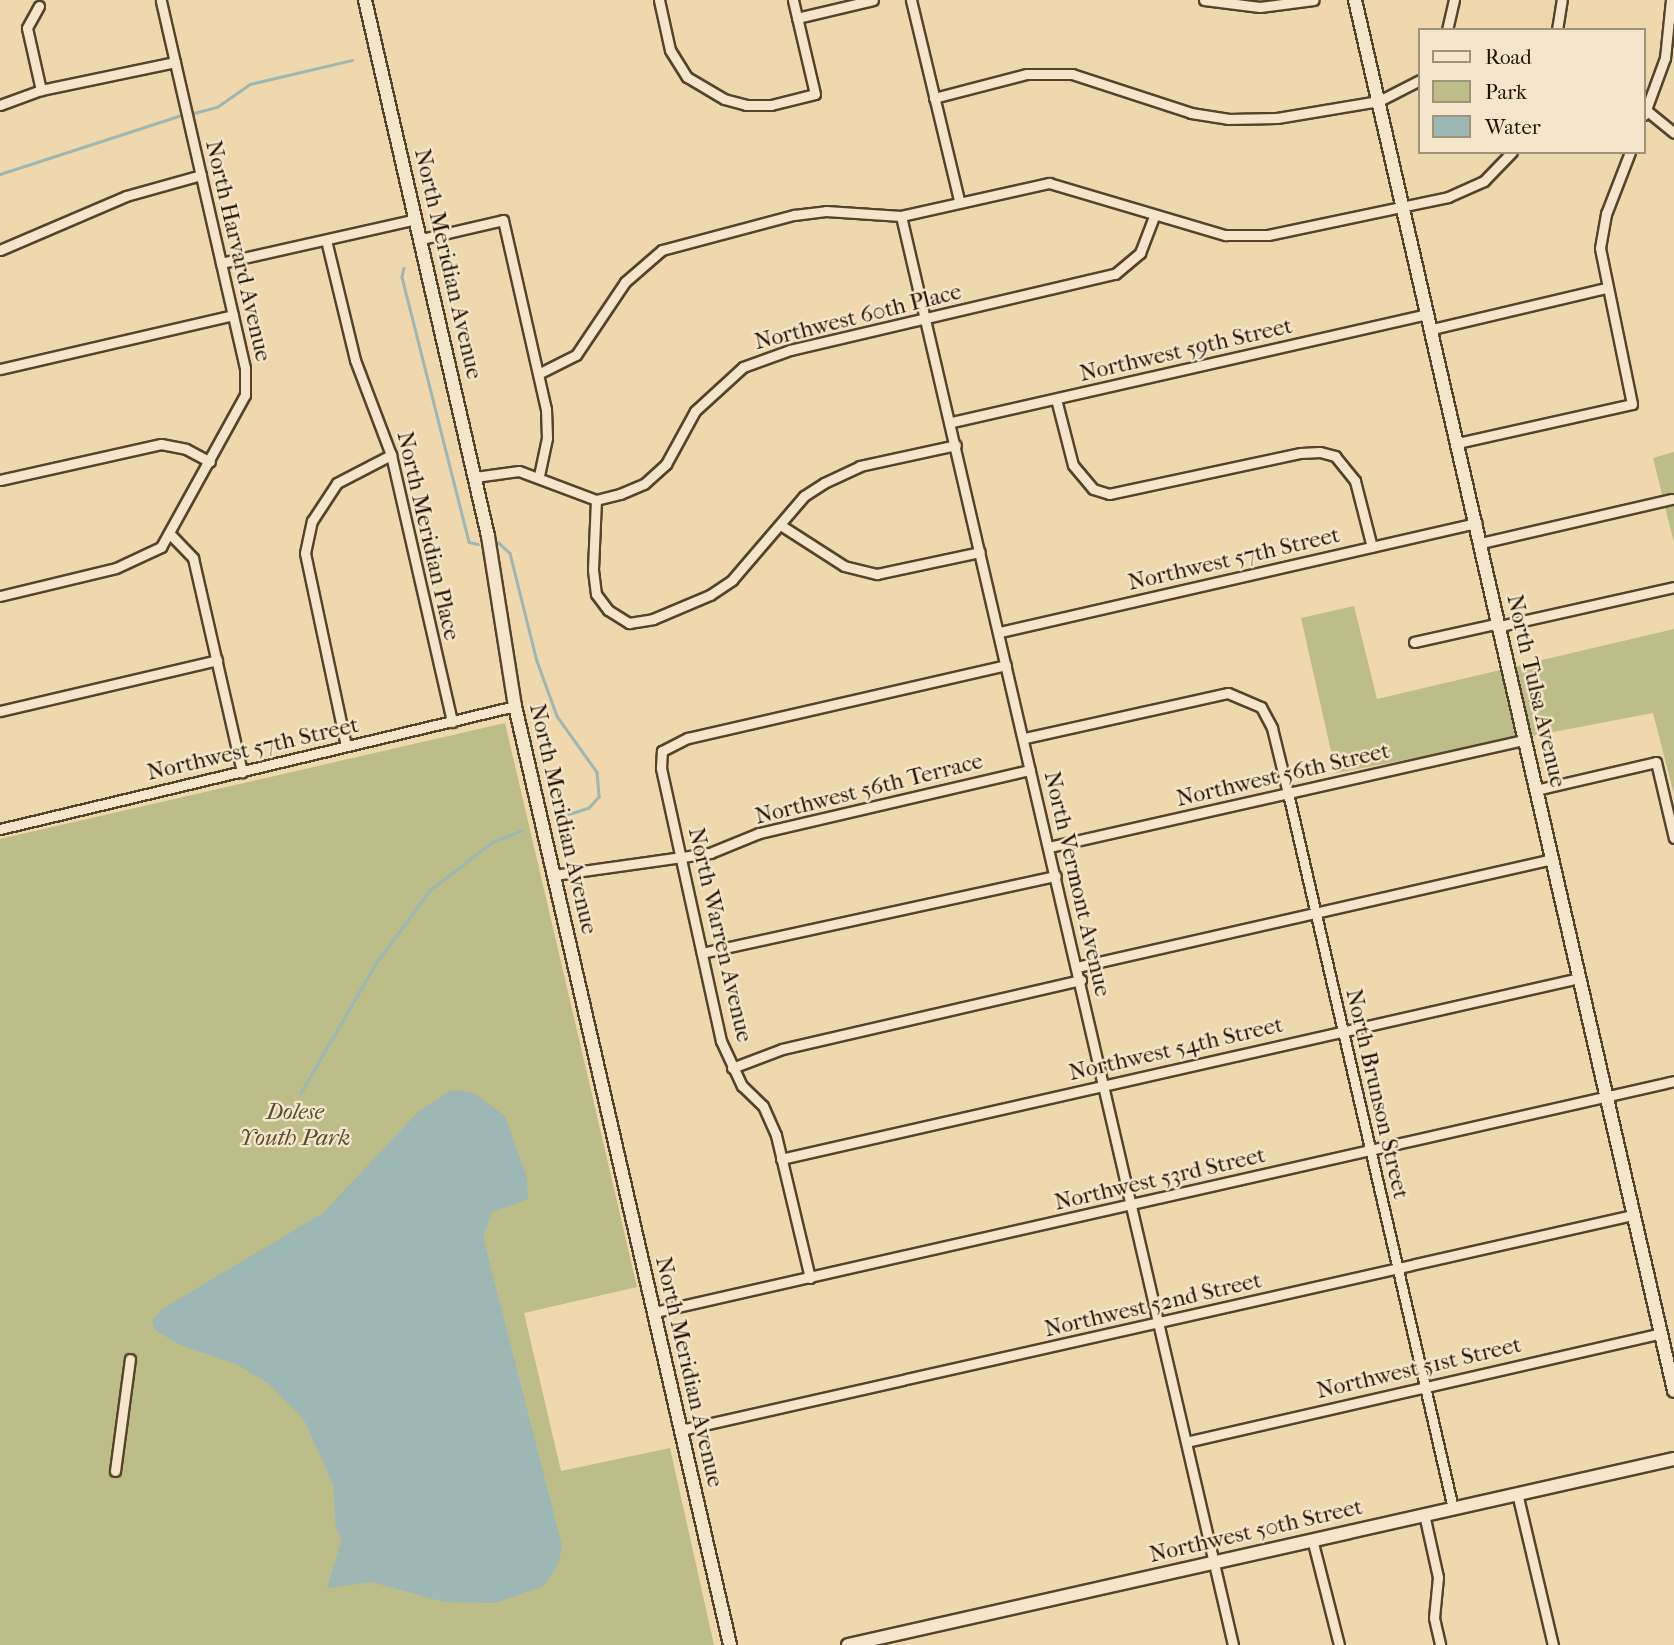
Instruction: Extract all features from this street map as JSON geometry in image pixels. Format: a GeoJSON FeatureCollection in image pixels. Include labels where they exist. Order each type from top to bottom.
{"type":"FeatureCollection","features":[{"type":"Feature","properties":{"kind":"main road","name":"North Meridian Avenue"},"geometry":{"type":"LineString","coordinates":[[365,0],[475,477],[516,706],[730,1645]]}},
{"type":"Feature","properties":{"kind":"main road","name":"North Tulsa Avenue"},"geometry":{"type":"LineString","coordinates":[[1355,0],[1674,1391]]}},
{"type":"Feature","properties":{"kind":"main road","name":"Northwest 50th Street"},"geometry":{"type":"LineString","coordinates":[[848,1645],[1517,1493],[1674,1460]]}},
{"type":"Feature","properties":{"kind":"street","name":"North Harvard Avenue"},"geometry":{"type":"LineString","coordinates":[[161,0],[233,315],[246,386],[242,403],[169,533]]}},
{"type":"Feature","properties":{"kind":"street"},"geometry":{"type":"LineString","coordinates":[[659,0],[670,50],[687,77],[706,90],[746,105],[771,105],[815,94],[793,0]]}},
{"type":"Feature","properties":{"kind":"street"},"geometry":{"type":"LineString","coordinates":[[797,18],[873,0]]}},
{"type":"Feature","properties":{"kind":"street"},"geometry":{"type":"LineString","coordinates":[[911,0],[959,200]]}},
{"type":"Feature","properties":{"kind":"street"},"geometry":{"type":"LineString","coordinates":[[1204,0],[1260,7],[1314,0]]}},
{"type":"Feature","properties":{"kind":"street"},"geometry":{"type":"LineString","coordinates":[[1447,28],[1454,0]]}},
{"type":"Feature","properties":{"kind":"street"},"geometry":{"type":"LineString","coordinates":[[1557,28],[1562,0]]}},
{"type":"Feature","properties":{"kind":"street"},"geometry":{"type":"LineString","coordinates":[[1646,109],[1665,58],[1672,5]]}},
{"type":"Feature","properties":{"kind":"street"},"geometry":{"type":"LineString","coordinates":[[39,6],[27,28],[41,90]]}},
{"type":"Feature","properties":{"kind":"street"},"geometry":{"type":"LineString","coordinates":[[0,105],[41,90],[175,62]]}},
{"type":"Feature","properties":{"kind":"street"},"geometry":{"type":"LineString","coordinates":[[934,98],[1044,72],[1072,74],[1191,113],[1227,119],[1277,118],[1379,101],[1418,81]]}},
{"type":"Feature","properties":{"kind":"street"},"geometry":{"type":"LineString","coordinates":[[1646,113],[1674,133]]}},
{"type":"Feature","properties":{"kind":"street"},"geometry":{"type":"LineString","coordinates":[[540,373],[576,355],[625,282],[662,250],[794,215],[826,211],[901,216],[959,200],[1049,183],[1225,235],[1268,236],[1404,208],[1475,187],[1510,154]]}},
{"type":"Feature","properties":{"kind":"street"},"geometry":{"type":"LineString","coordinates":[[1458,443],[1632,404],[1606,288],[1600,248],[1603,225],[1629,154]]}},
{"type":"Feature","properties":{"kind":"street"},"geometry":{"type":"LineString","coordinates":[[0,250],[133,194],[201,175]]}},
{"type":"Feature","properties":{"kind":"street","name":"North Vermont Avenue"},"geometry":{"type":"LineString","coordinates":[[901,216],[928,318],[1213,1562]]}},
{"type":"Feature","properties":{"kind":"street","name":"Northwest 60th Place"},"geometry":{"type":"LineString","coordinates":[[596,500],[644,484],[666,464],[695,411],[743,367],[790,350],[1115,274],[1140,253],[1154,216]]}},
{"type":"Feature","properties":{"kind":"street"},"geometry":{"type":"LineString","coordinates":[[221,263],[416,219]]}},
{"type":"Feature","properties":{"kind":"street"},"geometry":{"type":"LineString","coordinates":[[421,239],[503,220],[528,342],[540,373],[547,438],[538,475]]}},
{"type":"Feature","properties":{"kind":"street","name":"North Meridian Place"},"geometry":{"type":"LineString","coordinates":[[326,240],[355,360],[391,455],[452,722]]}},
{"type":"Feature","properties":{"kind":"street"},"geometry":{"type":"LineString","coordinates":[[1432,329],[1606,288]]}},
{"type":"Feature","properties":{"kind":"street","name":"Northwest 59th Street"},"geometry":{"type":"LineString","coordinates":[[952,422],[1428,314]]}},
{"type":"Feature","properties":{"kind":"street"},"geometry":{"type":"LineString","coordinates":[[0,369],[233,315]]}},
{"type":"Feature","properties":{"kind":"street"},"geometry":{"type":"LineString","coordinates":[[1056,399],[1073,466],[1082,480],[1109,494],[1301,453],[1320,452],[1335,457],[1355,481],[1372,547]]}},
{"type":"Feature","properties":{"kind":"street"},"geometry":{"type":"LineString","coordinates":[[0,480],[161,444],[186,449],[210,462]]}},
{"type":"Feature","properties":{"kind":"street"},"geometry":{"type":"LineString","coordinates":[[475,477],[519,471],[538,475],[596,500],[593,570],[596,594],[608,610],[629,623],[653,619],[710,595],[732,580],[782,526],[804,496],[860,466],[956,445]]}},
{"type":"Feature","properties":{"kind":"street"},"geometry":{"type":"LineString","coordinates":[[346,746],[305,553],[312,521],[337,483],[365,465],[391,455]]}},
{"type":"Feature","properties":{"kind":"street"},"geometry":{"type":"LineString","coordinates":[[1481,543],[1672,499]]}},
{"type":"Feature","properties":{"kind":"street","name":"Northwest 57th Street"},"geometry":{"type":"LineString","coordinates":[[1000,632],[1476,523]]}},
{"type":"Feature","properties":{"kind":"street"},"geometry":{"type":"LineString","coordinates":[[782,526],[844,566],[877,574],[980,552]]}},
{"type":"Feature","properties":{"kind":"street"},"geometry":{"type":"LineString","coordinates":[[0,596],[145,559],[161,547],[169,533],[193,558],[242,772]]}},
{"type":"Feature","properties":{"kind":"street"},"geometry":{"type":"LineString","coordinates":[[1414,642],[1674,587]]}},
{"type":"Feature","properties":{"kind":"street"},"geometry":{"type":"LineString","coordinates":[[0,710],[216,660]]}},
{"type":"Feature","properties":{"kind":"street","name":"North Warren Avenue"},"geometry":{"type":"LineString","coordinates":[[810,1278],[781,1159],[763,1106],[742,1086],[721,1041],[683,858],[661,768],[662,751],[688,738],[1006,665]]}},
{"type":"Feature","properties":{"kind":"street","name":"North Brunson Street"},"geometry":{"type":"LineString","coordinates":[[1025,738],[1228,693],[1247,697],[1261,707],[1272,728],[1288,793],[1453,1508]]}},
{"type":"Feature","properties":{"kind":"street","name":"Northwest 57th Street"},"geometry":{"type":"LineString","coordinates":[[0,829],[516,706]]}},
{"type":"Feature","properties":{"kind":"street","name":"Northwest 56th Street"},"geometry":{"type":"LineString","coordinates":[[1049,848],[1525,740]]}},
{"type":"Feature","properties":{"kind":"street"},"geometry":{"type":"LineString","coordinates":[[1536,790],[1656,761],[1674,838]]}},
{"type":"Feature","properties":{"kind":"street","name":"Northwest 56th Terrace"},"geometry":{"type":"LineString","coordinates":[[554,875],[710,853],[794,824],[1030,770]]}},
{"type":"Feature","properties":{"kind":"street"},"geometry":{"type":"LineString","coordinates":[[1077,967],[1552,859]]}},
{"type":"Feature","properties":{"kind":"street"},"geometry":{"type":"LineString","coordinates":[[702,953],[1056,876]]}},
{"type":"Feature","properties":{"kind":"street","name":"Northwest 54th Street"},"geometry":{"type":"LineString","coordinates":[[781,1159],[1579,978]]}},
{"type":"Feature","properties":{"kind":"street"},"geometry":{"type":"LineString","coordinates":[[732,1068],[782,1049],[1081,980]]}},
{"type":"Feature","properties":{"kind":"street","name":"Northwest 53rd Street"},"geometry":{"type":"LineString","coordinates":[[655,1311],[1674,1081]]}},
{"type":"Feature","properties":{"kind":"street","name":"Northwest 52nd Street"},"geometry":{"type":"LineString","coordinates":[[681,1430],[1158,1325],[1633,1215]]}},
{"type":"Feature","properties":{"kind":"street","name":"Northwest 51st Street"},"geometry":{"type":"LineString","coordinates":[[1186,1442],[1661,1333]]}},
{"type":"Feature","properties":{"kind":"street"},"geometry":{"type":"LineString","coordinates":[[115,1471],[130,1359]]}},
{"type":"Feature","properties":{"kind":"street"},"geometry":{"type":"LineString","coordinates":[[1517,1493],[1553,1645]]}},
{"type":"Feature","properties":{"kind":"street"},"geometry":{"type":"LineString","coordinates":[[1424,1514],[1438,1577],[1434,1618],[1440,1645]]}},
{"type":"Feature","properties":{"kind":"street"},"geometry":{"type":"LineString","coordinates":[[1312,1539],[1339,1645]]}},
{"type":"Feature","properties":{"kind":"street"},"geometry":{"type":"LineString","coordinates":[[1213,1562],[1233,1645]]}},
{"type":"Feature","properties":{"kind":"green space"},"geometry":{"type":"Polygon","coordinates":[[[1674,452],[1674,543],[1653,458],[1674,452]]]}},
{"type":"Feature","properties":{"kind":"green space"},"geometry":{"type":"Polygon","coordinates":[[[1354,606],[1377,699],[1674,629],[1674,794],[1653,713],[1336,773],[1301,618],[1354,606]]]}},
{"type":"Feature","properties":{"kind":"green space","name":"Dolese Youth Park"},"geometry":{"type":"Polygon","coordinates":[[[505,723],[637,1287],[524,1313],[561,1471],[670,1448],[714,1645],[0,1645],[0,839],[505,723]]]}},
{"type":"Feature","properties":{"kind":"water"},"geometry":{"type":"Polygon","coordinates":[[[451,1090],[474,1093],[505,1116],[527,1178],[528,1199],[492,1212],[483,1237],[562,1546],[559,1562],[544,1586],[495,1603],[444,1602],[372,1582],[327,1588],[342,1539],[336,1529],[333,1484],[304,1420],[269,1384],[238,1365],[178,1344],[155,1330],[152,1322],[162,1309],[323,1213],[418,1112],[451,1090]]]}},
{"type":"Feature","properties":{"kind":"waterway"},"geometry":{"type":"LineString","coordinates":[[194,113],[217,107],[250,84],[352,60]]}},
{"type":"Feature","properties":{"kind":"waterway"},"geometry":{"type":"LineString","coordinates":[[0,174],[179,116]]}},
{"type":"Feature","properties":{"kind":"waterway"},"geometry":{"type":"LineString","coordinates":[[404,268],[402,277],[469,542],[478,544]]}},
{"type":"Feature","properties":{"kind":"waterway"},"geometry":{"type":"LineString","coordinates":[[498,542],[510,553],[537,661],[557,716],[597,772],[599,797],[589,808],[559,818]]}},
{"type":"Feature","properties":{"kind":"waterway"},"geometry":{"type":"LineString","coordinates":[[300,1094],[376,963],[430,890],[492,842],[521,831]]}}]}
